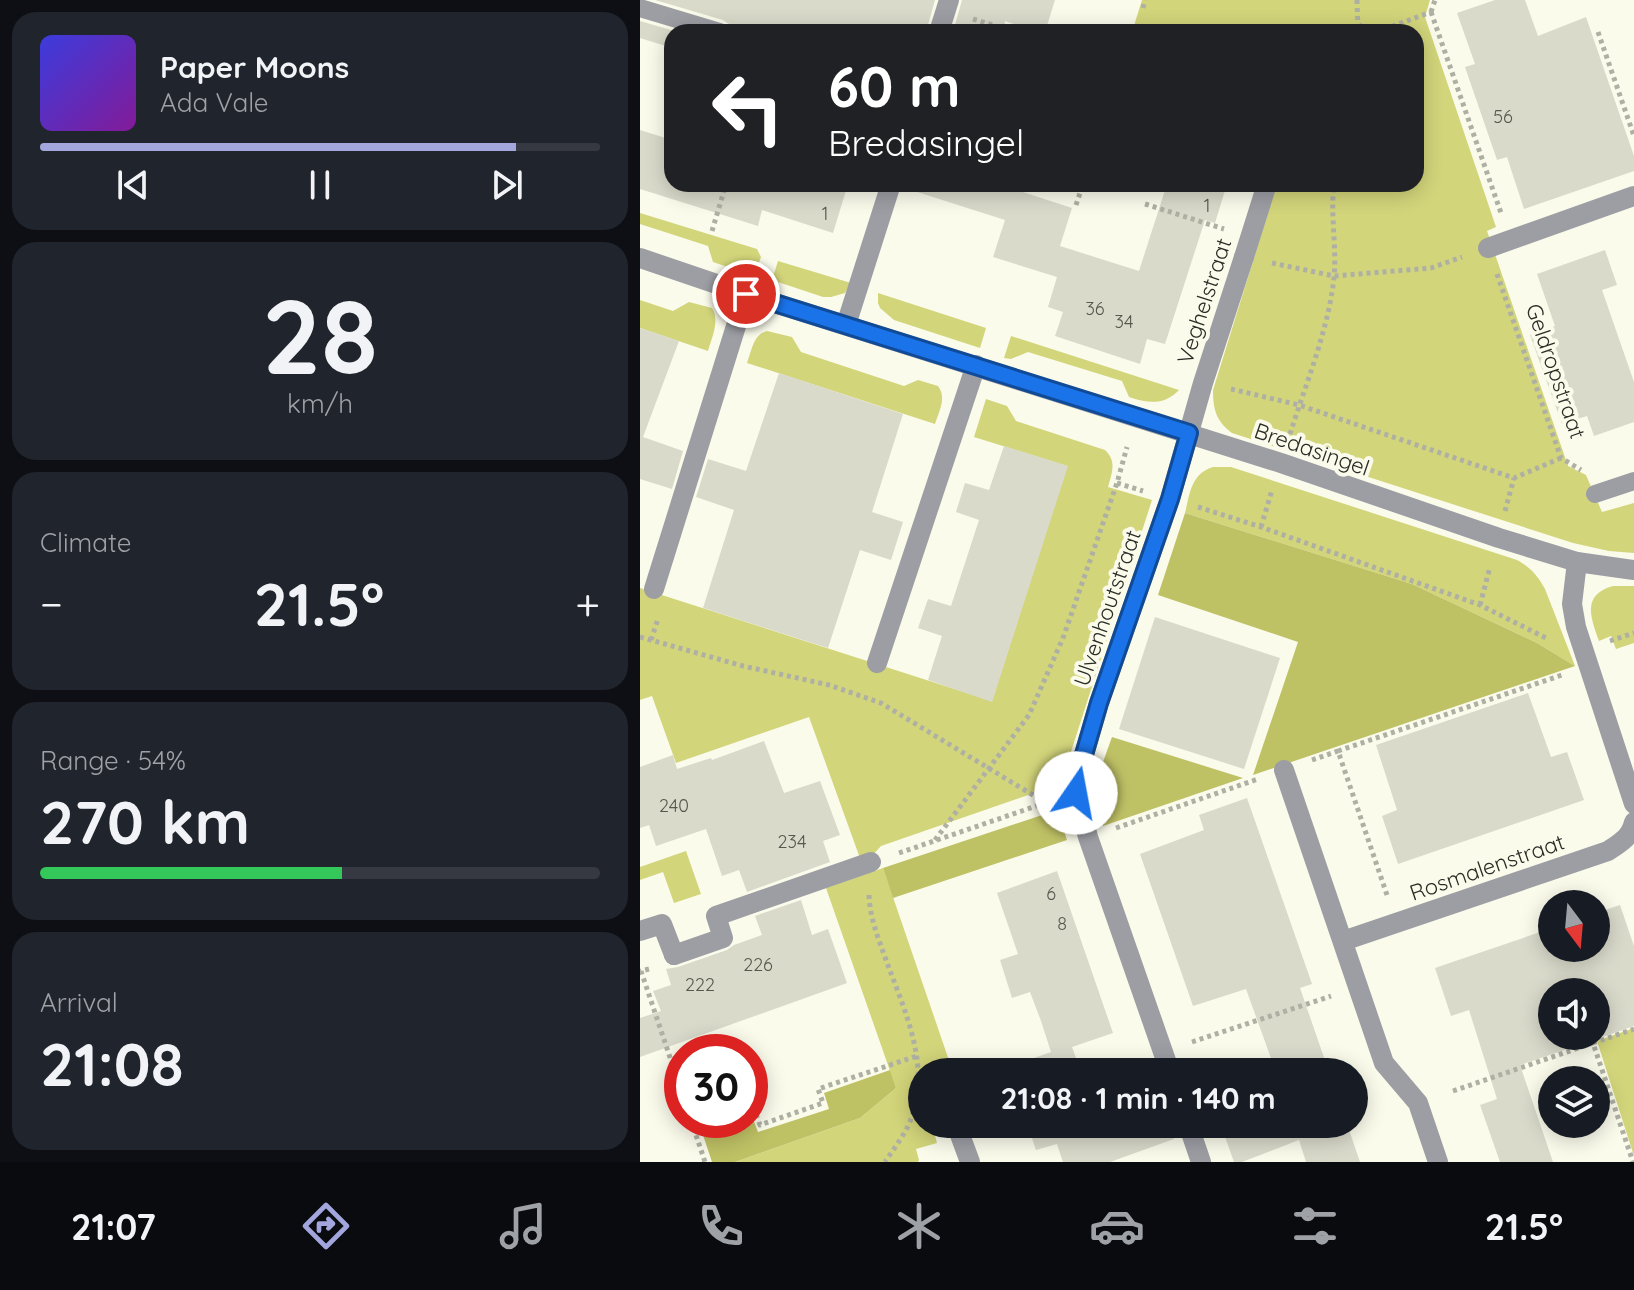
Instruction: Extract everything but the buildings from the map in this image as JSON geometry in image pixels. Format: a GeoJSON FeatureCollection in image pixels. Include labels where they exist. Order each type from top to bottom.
{"type":"FeatureCollection","features":[{"type":"Feature","properties":{"kind":"street"},"geometry":{"type":"LineString","coordinates":[[846,325],[888,192]]}},
{"type":"Feature","properties":{"kind":"street","name":"Veghelstraat"},"geometry":{"type":"LineString","coordinates":[[1189,433],[1264,192]]}},
{"type":"Feature","properties":{"kind":"street"},"geometry":{"type":"LineString","coordinates":[[1488,248],[1634,196]]}},
{"type":"Feature","properties":{"kind":"street","name":"Bredasingel"},"geometry":{"type":"LineString","coordinates":[[640,258],[1189,433],[1499,538],[1577,562],[1634,570]]}},
{"type":"Feature","properties":{"kind":"street"},"geometry":{"type":"LineString","coordinates":[[654,589],[746,294]]}},
{"type":"Feature","properties":{"kind":"street"},"geometry":{"type":"LineString","coordinates":[[877,663],[976,365]]}},
{"type":"Feature","properties":{"kind":"street","name":"Ulvenhoutstraat"},"geometry":{"type":"LineString","coordinates":[[1165,1058],[1088,837],[1076,782],[1099,703],[1170,499],[1189,433]]}},
{"type":"Feature","properties":{"kind":"street"},"geometry":{"type":"LineString","coordinates":[[1577,562],[1572,604],[1576,627],[1634,804]]}},
{"type":"Feature","properties":{"kind":"street"},"geometry":{"type":"LineString","coordinates":[[1284,770],[1384,1063],[1418,1103],[1438,1162]]}},
{"type":"Feature","properties":{"kind":"street","name":"Rosmalenstraat"},"geometry":{"type":"LineString","coordinates":[[1343,941],[1608,851],[1624,841],[1634,822]]}},
{"type":"Feature","properties":{"kind":"street"},"geometry":{"type":"LineString","coordinates":[[640,931],[662,924],[674,955],[723,938],[716,916],[871,862]]}},
{"type":"Feature","properties":{"kind":"street"},"geometry":{"type":"LineString","coordinates":[[961,1138],[970,1162]]}},
{"type":"Feature","properties":{"kind":"street"},"geometry":{"type":"LineString","coordinates":[[1193,1138],[1201,1162]]}},
{"type":"Feature","properties":{"kind":"lane"},"geometry":{"type":"LineString","coordinates":[[640,8],[693,24]]}},
{"type":"Feature","properties":{"kind":"lane"},"geometry":{"type":"LineString","coordinates":[[1597,494],[1634,481]]}},
{"type":"Feature","properties":{"kind":"path"},"geometry":{"type":"LineString","coordinates":[[1143,8],[1145,0]]}},
{"type":"Feature","properties":{"kind":"path"},"geometry":{"type":"LineString","coordinates":[[1357,0],[1358,24]]}},
{"type":"Feature","properties":{"kind":"path"},"geometry":{"type":"LineString","coordinates":[[1435,0],[1431,12],[1511,240]]}},
{"type":"Feature","properties":{"kind":"path"},"geometry":{"type":"LineString","coordinates":[[947,5],[995,24]]}},
{"type":"Feature","properties":{"kind":"path"},"geometry":{"type":"LineString","coordinates":[[1397,24],[1431,12]]}},
{"type":"Feature","properties":{"kind":"path"},"geometry":{"type":"LineString","coordinates":[[1598,32],[1634,136]]}},
{"type":"Feature","properties":{"kind":"path"},"geometry":{"type":"LineString","coordinates":[[712,231],[724,192]]}},
{"type":"Feature","properties":{"kind":"path"},"geometry":{"type":"LineString","coordinates":[[1076,205],[1080,192]]}},
{"type":"Feature","properties":{"kind":"path"},"geometry":{"type":"LineString","coordinates":[[1261,527],[1325,325],[1334,276],[1333,192]]}},
{"type":"Feature","properties":{"kind":"path"},"geometry":{"type":"LineString","coordinates":[[1145,204],[1247,248],[1334,276],[1431,268],[1488,248]]}},
{"type":"Feature","properties":{"kind":"path","name":"Geldropstraat"},"geometry":{"type":"LineString","coordinates":[[1488,248],[1561,458],[1591,475],[1597,494]]}},
{"type":"Feature","properties":{"kind":"path"},"geometry":{"type":"LineString","coordinates":[[1203,383],[1299,405],[1514,478],[1561,458]]}},
{"type":"Feature","properties":{"kind":"path"},"geometry":{"type":"LineString","coordinates":[[935,841],[1020,729],[1035,702],[1063,638],[1117,483],[1135,417]]}},
{"type":"Feature","properties":{"kind":"path"},"geometry":{"type":"LineString","coordinates":[[1117,483],[1261,527],[1480,605],[1585,659]]}},
{"type":"Feature","properties":{"kind":"path"},"geometry":{"type":"LineString","coordinates":[[1480,605],[1499,538]]}},
{"type":"Feature","properties":{"kind":"path"},"geometry":{"type":"LineString","coordinates":[[641,638],[743,666],[829,685],[881,703],[1046,803]]}},
{"type":"Feature","properties":{"kind":"path"},"geometry":{"type":"LineString","coordinates":[[1397,923],[1338,751],[1585,659]]}},
{"type":"Feature","properties":{"kind":"path"},"geometry":{"type":"LineString","coordinates":[[1088,837],[1284,770]]}},
{"type":"Feature","properties":{"kind":"path"},"geometry":{"type":"LineString","coordinates":[[768,1122],[823,1103],[818,1089],[917,1056],[913,1034],[873,924],[869,892],[871,862],[1076,793]]}},
{"type":"Feature","properties":{"kind":"path"},"geometry":{"type":"LineString","coordinates":[[664,1039],[641,971],[674,955]]}},
{"type":"Feature","properties":{"kind":"path"},"geometry":{"type":"LineString","coordinates":[[1163,1052],[1358,987]]}},
{"type":"Feature","properties":{"kind":"path"},"geometry":{"type":"LineString","coordinates":[[1610,1037],[1634,1029]]}},
{"type":"Feature","properties":{"kind":"path"},"geometry":{"type":"LineString","coordinates":[[1453,1091],[1573,1050]]}},
{"type":"Feature","properties":{"kind":"path"},"geometry":{"type":"LineString","coordinates":[[1595,1050],[1633,1162]]}},
{"type":"Feature","properties":{"kind":"path"},"geometry":{"type":"LineString","coordinates":[[885,1162],[908,1126]]}},
{"type":"Feature","properties":{"kind":"path"},"geometry":{"type":"LineString","coordinates":[[697,1138],[705,1162]]}},
{"type":"Feature","properties":{"kind":"green space"},"geometry":{"type":"Polygon","coordinates":[[[1142,0],[1430,0],[1425,17],[1496,227],[1487,231],[1568,466],[1586,475],[1602,512],[1634,503],[1634,553],[1573,543],[1232,433],[1222,424],[1215,409],[1213,390],[1275,192],[1424,192],[1424,24],[1134,24],[1142,0]]]}},
{"type":"Feature","properties":{"kind":"green space"},"geometry":{"type":"Polygon","coordinates":[[[640,213],[757,249],[761,257],[754,276],[713,262],[708,246],[640,224],[640,213]]]}},
{"type":"Feature","properties":{"kind":"green space"},"geometry":{"type":"Polygon","coordinates":[[[778,261],[851,283],[845,293],[823,297],[772,280],[778,261]]]}},
{"type":"Feature","properties":{"kind":"green space"},"geometry":{"type":"Polygon","coordinates":[[[878,293],[986,328],[980,348],[894,320],[880,308],[878,293]]]}},
{"type":"Feature","properties":{"kind":"green space"},"geometry":{"type":"Polygon","coordinates":[[[640,300],[673,311],[689,302],[712,308],[715,324],[708,351],[640,328],[640,300]]]}},
{"type":"Feature","properties":{"kind":"green space"},"geometry":{"type":"Polygon","coordinates":[[[767,331],[792,337],[801,352],[904,386],[918,380],[938,386],[942,400],[935,424],[747,363],[756,339],[767,331]]]}},
{"type":"Feature","properties":{"kind":"green space"},"geometry":{"type":"Polygon","coordinates":[[[1011,336],[1179,390],[1161,401],[1142,401],[1129,397],[1122,381],[1028,352],[1011,359],[1004,358],[1011,336]]]}},
{"type":"Feature","properties":{"kind":"green space"},"geometry":{"type":"Polygon","coordinates":[[[986,399],[1007,406],[1016,421],[1105,450],[1112,463],[1108,487],[1152,500],[1068,761],[1057,785],[881,846],[870,858],[861,861],[809,717],[676,763],[652,696],[640,700],[640,588],[992,701],[1067,466],[974,437],[986,399]]]}},
{"type":"Feature","properties":{"kind":"green space"},"geometry":{"type":"Polygon","coordinates":[[[1213,467],[1231,467],[1517,560],[1533,572],[1545,589],[1575,666],[1537,643],[1412,584],[1185,513],[1196,479],[1213,467]]]}},
{"type":"Feature","properties":{"kind":"green space"},"geometry":{"type":"Polygon","coordinates":[[[1613,586],[1634,586],[1634,643],[1616,649],[1611,636],[1599,641],[1591,616],[1592,601],[1596,595],[1613,586]]]}},
{"type":"Feature","properties":{"kind":"green space"},"geometry":{"type":"Polygon","coordinates":[[[686,851],[701,894],[674,903],[663,872],[640,880],[640,867],[686,851]]]}},
{"type":"Feature","properties":{"kind":"green space"},"geometry":{"type":"Polygon","coordinates":[[[883,868],[948,1058],[908,1058],[908,1138],[936,1138],[937,1143],[916,1149],[918,1162],[735,1162],[860,1118],[896,1088],[826,888],[883,868]]]}},
{"type":"Feature","properties":{"kind":"green space"},"geometry":{"type":"Polygon","coordinates":[[[1634,1028],[1634,1156],[1610,1081],[1610,1066],[1605,1066],[1600,1050],[1610,1050],[1610,1036],[1634,1028]]]}},
{"type":"Feature","properties":{"kind":"shaded area"},"geometry":{"type":"Polygon","coordinates":[[[1185,513],[1412,584],[1537,643],[1575,666],[1253,775],[1298,642],[1158,595],[1185,513]]]}},
{"type":"Feature","properties":{"kind":"shaded area"},"geometry":{"type":"Polygon","coordinates":[[[1112,737],[1243,778],[1103,826],[1098,781],[1112,737]]]}},
{"type":"Feature","properties":{"kind":"shaded area"},"geometry":{"type":"Polygon","coordinates":[[[1057,810],[1067,840],[893,898],[883,868],[1057,810]]]}},
{"type":"Feature","properties":{"kind":"shaded area"},"geometry":{"type":"Polygon","coordinates":[[[890,1070],[896,1088],[860,1118],[735,1162],[712,1162],[704,1138],[768,1138],[768,1129],[829,1109],[824,1093],[890,1070]]]}},
{"type":"Feature","properties":{"kind":"route"},"geometry":{"type":"LineString","coordinates":[[746,294],[1189,433],[1170,499],[1099,703],[1076,782],[1076,793]]}}]}
